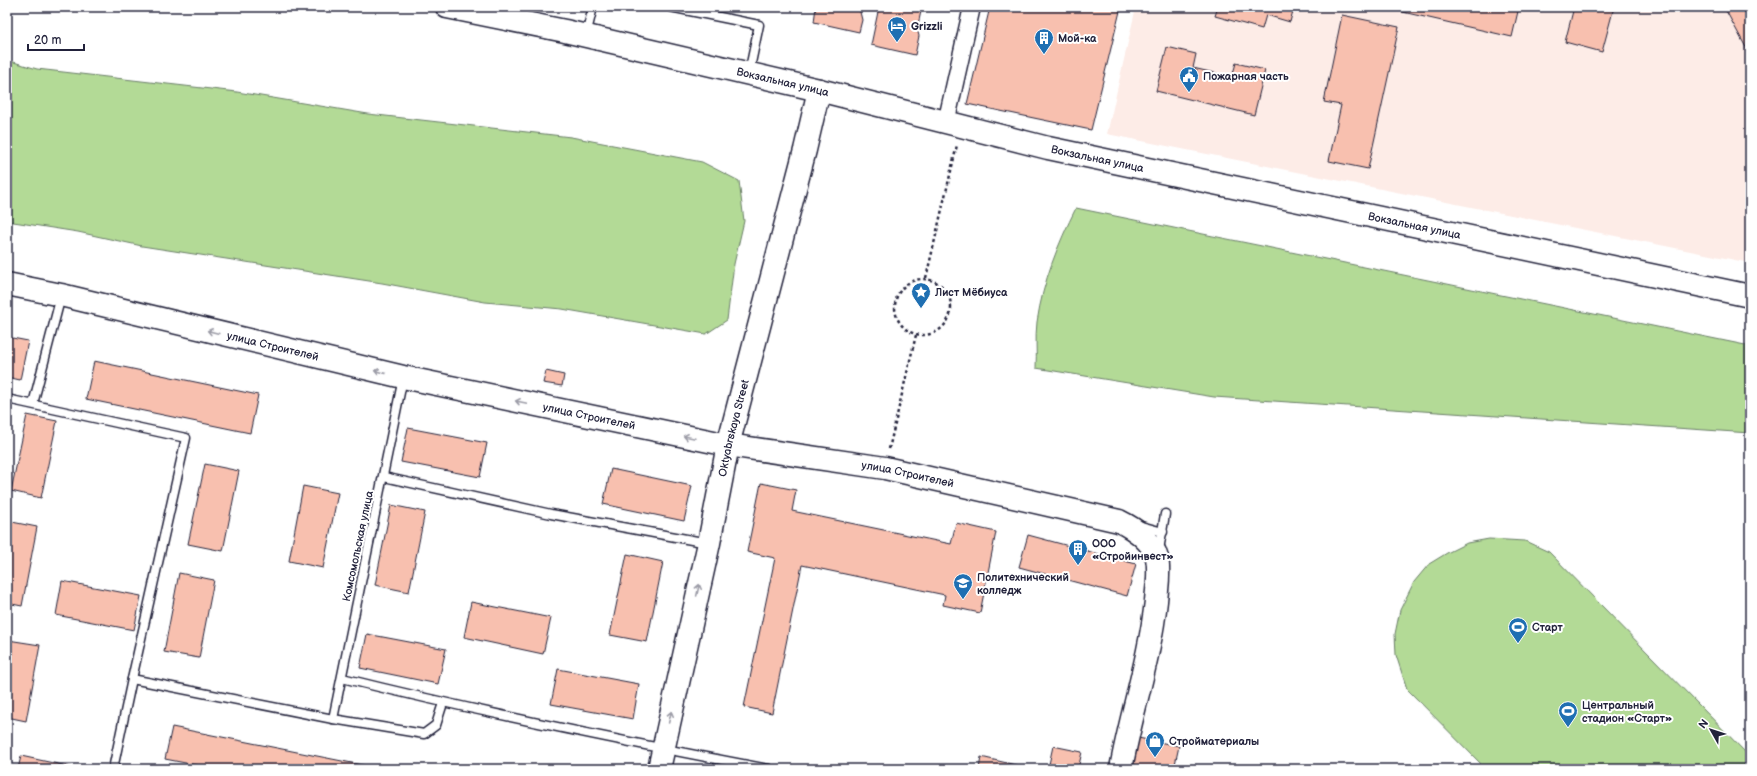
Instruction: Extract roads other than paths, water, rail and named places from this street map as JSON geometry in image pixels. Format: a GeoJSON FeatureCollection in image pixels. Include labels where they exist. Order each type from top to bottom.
{"type":"FeatureCollection","features":[{"type":"Feature","properties":{"kind":"street","name":"Вокзальная улица"},"geometry":{"type":"LineString","coordinates":[[447,7],[585,36],[819,90],[1048,148],[1750,296]]}},
{"type":"Feature","properties":{"kind":"street"},"geometry":{"type":"LineString","coordinates":[[954,125],[972,7]]}},
{"type":"Feature","properties":{"kind":"street","name":"Oktyabrskaya Street"},"geometry":{"type":"LineString","coordinates":[[661,759],[709,543],[728,445],[805,150],[819,90]]}},
{"type":"Feature","properties":{"kind":"street","name":"улица Строителей"},"geometry":{"type":"LineString","coordinates":[[7,284],[61,295],[403,377],[728,445],[885,468],[1119,521],[1137,530],[1152,548],[1157,559]]}},
{"type":"Feature","properties":{"kind":"street"},"geometry":{"type":"LineString","coordinates":[[1121,769],[1155,615],[1158,584],[1157,559]]}},
{"type":"Feature","properties":{"kind":"lane"},"geometry":{"type":"LineString","coordinates":[[585,36],[593,7]]}},
{"type":"Feature","properties":{"kind":"lane"},"geometry":{"type":"LineString","coordinates":[[670,7],[759,25],[749,74]]}},
{"type":"Feature","properties":{"kind":"lane"},"geometry":{"type":"LineString","coordinates":[[33,404],[61,295]]}},
{"type":"Feature","properties":{"kind":"lane","name":"Комсомольская улица"},"geometry":{"type":"LineString","coordinates":[[333,719],[384,477],[403,377]]}},
{"type":"Feature","properties":{"kind":"lane"},"geometry":{"type":"LineString","coordinates":[[7,399],[186,438],[113,769]]}},
{"type":"Feature","properties":{"kind":"lane"},"geometry":{"type":"LineString","coordinates":[[384,477],[551,514],[709,543]]}},
{"type":"Feature","properties":{"kind":"lane"},"geometry":{"type":"LineString","coordinates":[[1157,559],[1165,514]]}},
{"type":"Feature","properties":{"kind":"lane"},"geometry":{"type":"LineString","coordinates":[[1119,521],[1162,532]]}},
{"type":"Feature","properties":{"kind":"lane"},"geometry":{"type":"LineString","coordinates":[[342,678],[661,759],[768,769]]}},
{"type":"Feature","properties":{"kind":"lane"},"geometry":{"type":"LineString","coordinates":[[132,679],[333,719],[424,734],[436,725],[443,703]]}},
{"type":"Feature","properties":{"kind":"place","name":"Grizzli"},"geometry":{"type":"Point","coordinates":[897,43]}},
{"type":"Feature","properties":{"kind":"place","name":"Мой-ка"},"geometry":{"type":"Point","coordinates":[1044,55]}},
{"type":"Feature","properties":{"kind":"place","name":"Пожарная часть"},"geometry":{"type":"Point","coordinates":[1189,93]}},
{"type":"Feature","properties":{"kind":"place","name":"Лист Мёбиуса"},"geometry":{"type":"Point","coordinates":[921,309]}},
{"type":"Feature","properties":{"kind":"place","name":"ООО «Стройинвест»"},"geometry":{"type":"Point","coordinates":[1078,566]}},
{"type":"Feature","properties":{"kind":"place","name":"Политехнический колледж"},"geometry":{"type":"Point","coordinates":[963,600]}},
{"type":"Feature","properties":{"kind":"place","name":"Старт"},"geometry":{"type":"Point","coordinates":[1518,644]}},
{"type":"Feature","properties":{"kind":"place","name":"Центральный стадион «Старт»"},"geometry":{"type":"Point","coordinates":[1568,728]}},
{"type":"Feature","properties":{"kind":"place","name":"Стройматериалы"},"geometry":{"type":"Point","coordinates":[1155,758]}}]}
